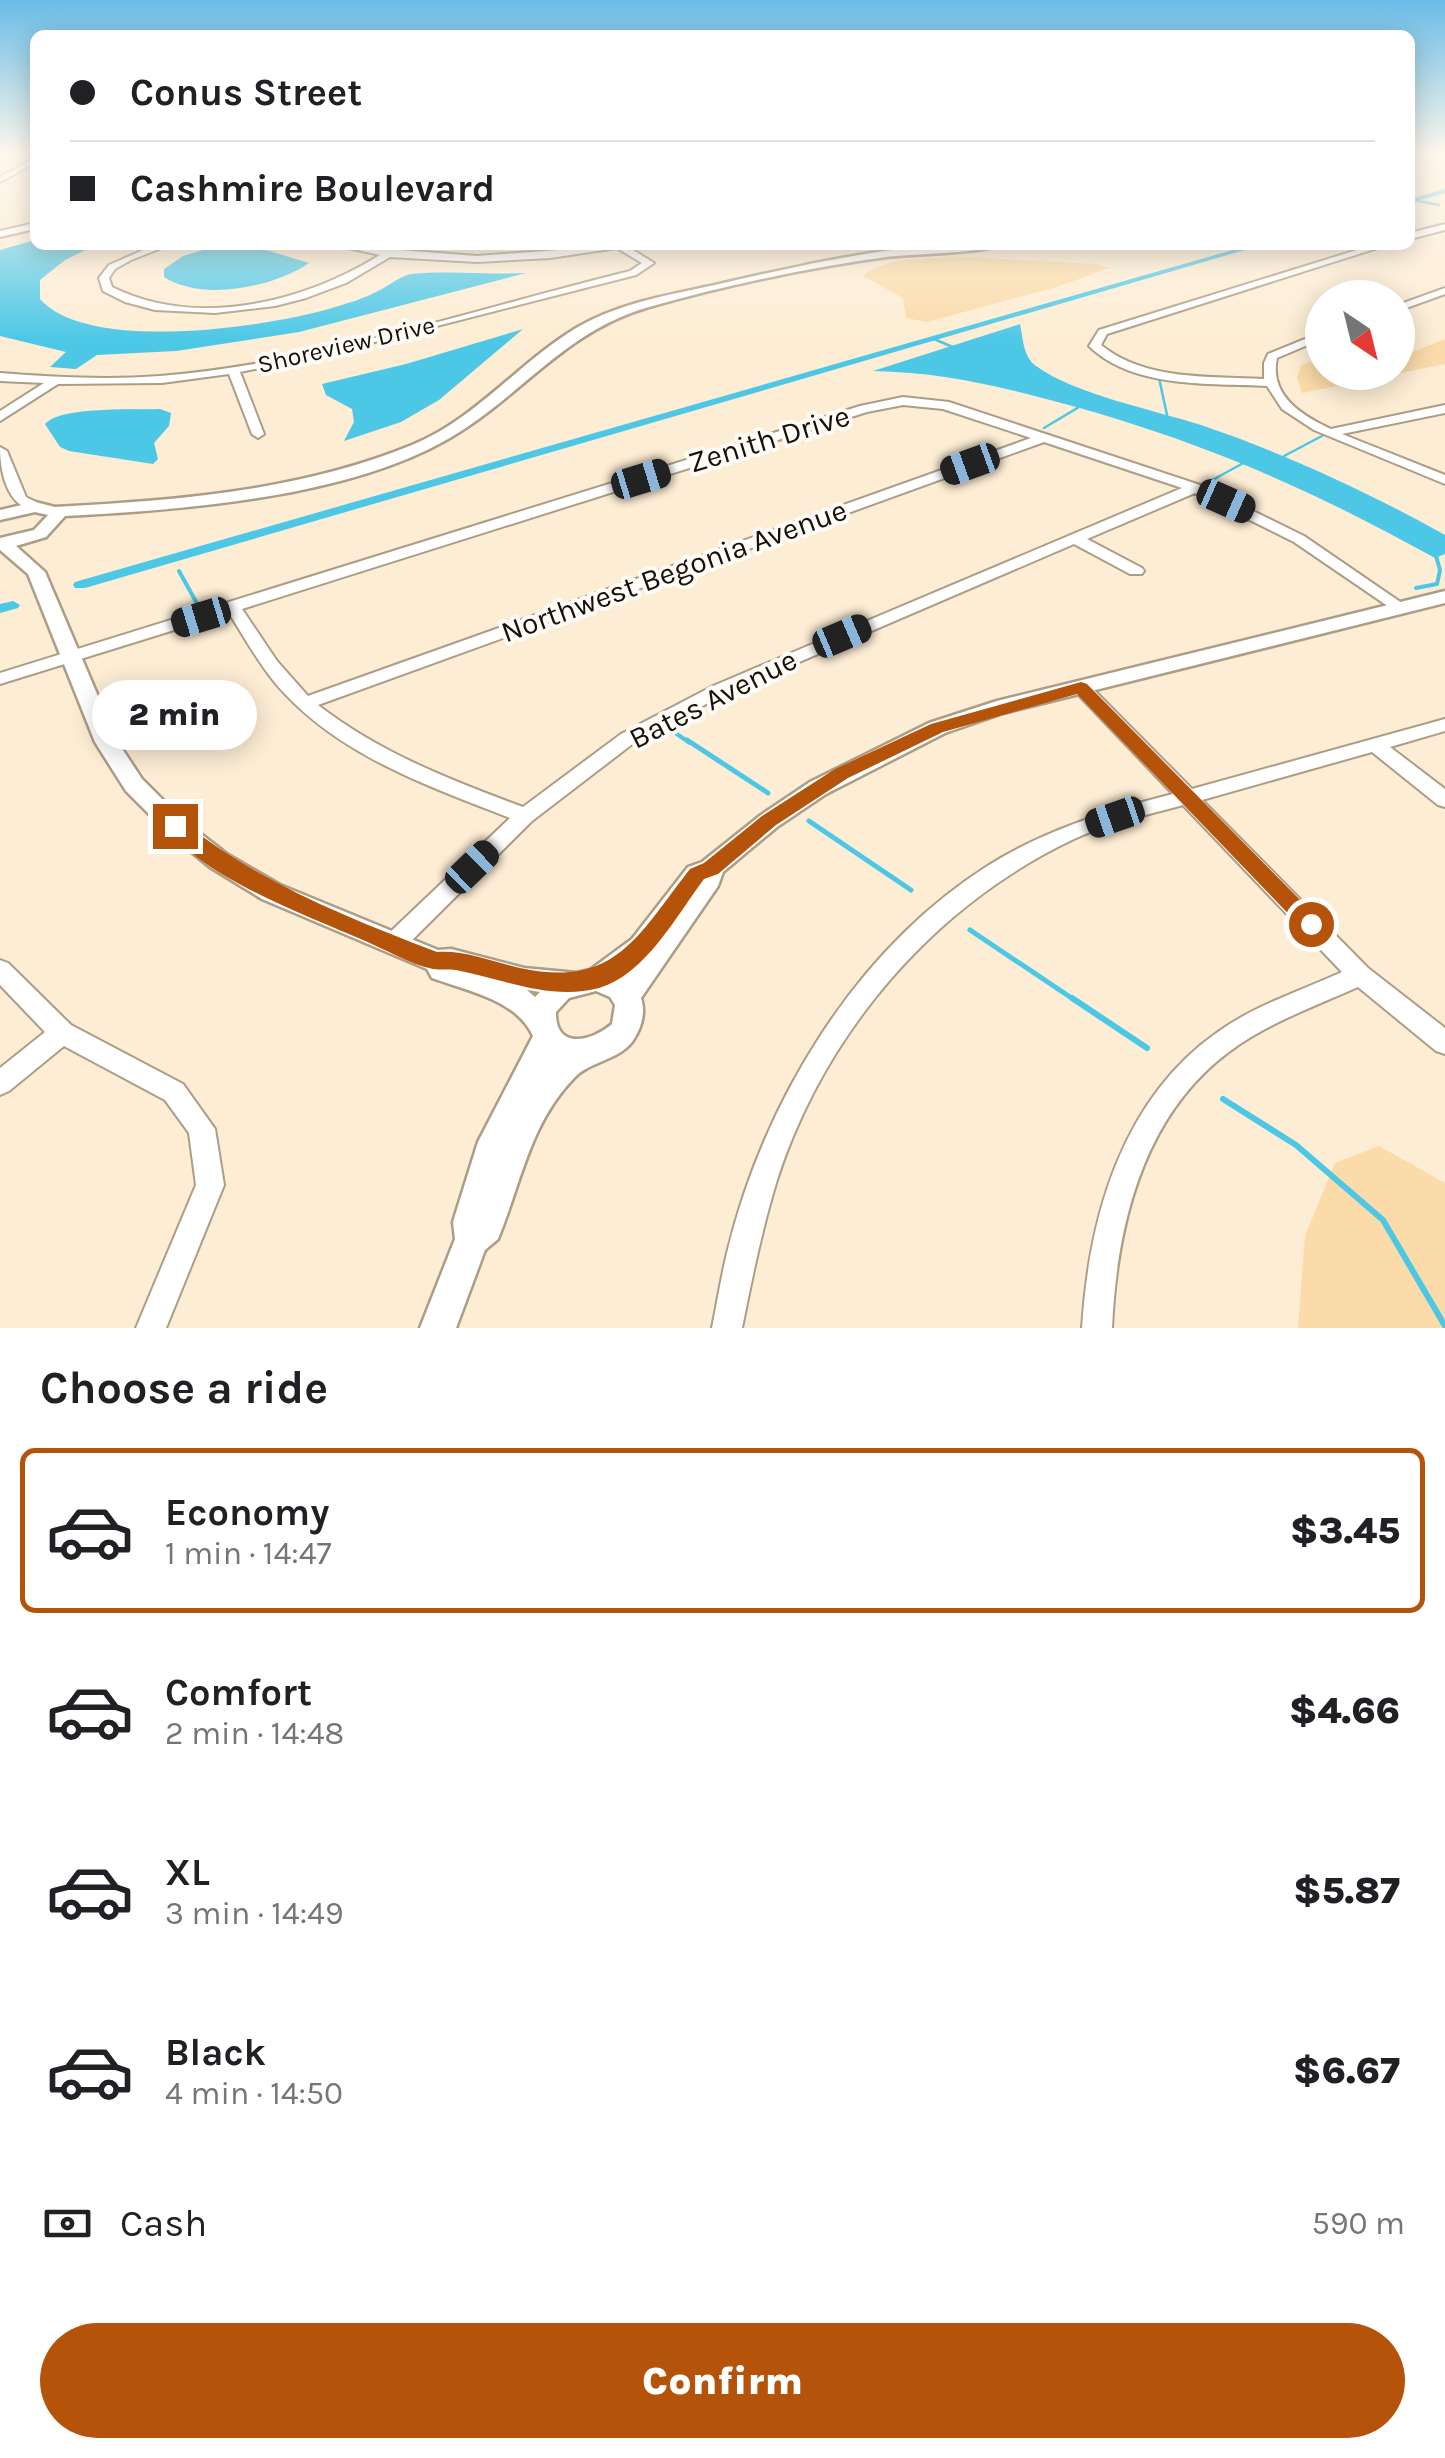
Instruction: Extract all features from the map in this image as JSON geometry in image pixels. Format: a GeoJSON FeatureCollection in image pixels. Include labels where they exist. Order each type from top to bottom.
{"type":"FeatureCollection","features":[{"type":"Feature","properties":{"kind":"street"},"geometry":{"type":"LineString","coordinates":[[0,234],[30,227]]}},
{"type":"Feature","properties":{"kind":"street"},"geometry":{"type":"LineString","coordinates":[[1415,235],[1445,227]]}},
{"type":"Feature","properties":{"kind":"street"},"geometry":{"type":"LineString","coordinates":[[152,250],[112,267],[104,278],[107,288],[144,306],[222,309],[327,288],[388,254]]}},
{"type":"Feature","properties":{"kind":"street"},"geometry":{"type":"LineString","coordinates":[[367,250],[516,257],[576,250]]}},
{"type":"Feature","properties":{"kind":"street","name":"Shoreview Drive"},"geometry":{"type":"LineString","coordinates":[[0,377],[119,382],[233,370],[360,346],[533,296],[633,273],[649,264],[627,250]]}},
{"type":"Feature","properties":{"kind":"street"},"geometry":{"type":"LineString","coordinates":[[438,1328],[472,1238],[486,1227],[526,1119],[548,1083],[581,1053],[622,1036],[630,1015],[626,997],[608,982],[524,978],[452,960],[436,961],[271,892],[219,862],[134,785],[106,742],[36,572],[1,543],[51,523],[356,470],[417,448],[483,412],[579,331],[651,303],[856,257],[936,250]]}},
{"type":"Feature","properties":{"kind":"street"},"geometry":{"type":"LineString","coordinates":[[1270,383],[1147,372],[1103,356],[1095,346],[1096,339],[1103,332],[1366,250]]}},
{"type":"Feature","properties":{"kind":"street"},"geometry":{"type":"LineString","coordinates":[[1415,302],[1445,291]]}},
{"type":"Feature","properties":{"kind":"street"},"geometry":{"type":"LineString","coordinates":[[1305,342],[1272,356],[1270,383],[1285,406],[1333,432],[1445,480]]}},
{"type":"Feature","properties":{"kind":"street"},"geometry":{"type":"LineString","coordinates":[[233,370],[258,434]]}},
{"type":"Feature","properties":{"kind":"street"},"geometry":{"type":"LineString","coordinates":[[0,404],[38,381]]}},
{"type":"Feature","properties":{"kind":"street"},"geometry":{"type":"LineString","coordinates":[[0,417],[54,382]]}},
{"type":"Feature","properties":{"kind":"street","name":"Zenith Drive"},"geometry":{"type":"LineString","coordinates":[[0,679],[882,404],[913,401],[945,405],[1195,488],[1299,539],[1402,608]]}},
{"type":"Feature","properties":{"kind":"street"},"geometry":{"type":"LineString","coordinates":[[1333,432],[1445,410]]}},
{"type":"Feature","properties":{"kind":"street","name":"Northwest Begonia Avenue"},"geometry":{"type":"LineString","coordinates":[[306,703],[1043,438]]}},
{"type":"Feature","properties":{"kind":"street"},"geometry":{"type":"LineString","coordinates":[[2,460],[20,499],[51,523]]}},
{"type":"Feature","properties":{"kind":"street","name":"Bates Avenue"},"geometry":{"type":"LineString","coordinates":[[393,944],[524,816],[628,738],[720,690],[1195,488]]}},
{"type":"Feature","properties":{"kind":"street"},"geometry":{"type":"LineString","coordinates":[[0,515],[35,508]]}},
{"type":"Feature","properties":{"kind":"street"},"geometry":{"type":"LineString","coordinates":[[36,572],[51,523]]}},
{"type":"Feature","properties":{"kind":"street"},"geometry":{"type":"LineString","coordinates":[[1076,539],[1136,571]]}},
{"type":"Feature","properties":{"kind":"street"},"geometry":{"type":"LineString","coordinates":[[472,1238],[469,1222],[494,1142],[544,1027],[550,996],[630,957],[697,874],[711,868],[769,820],[899,744],[997,708],[1445,597]]}},
{"type":"Feature","properties":{"kind":"street"},"geometry":{"type":"LineString","coordinates":[[233,607],[272,666],[339,734],[392,763],[524,816]]}},
{"type":"Feature","properties":{"kind":"street"},"geometry":{"type":"LineString","coordinates":[[1081,687],[1360,975],[1445,1043]]}},
{"type":"Feature","properties":{"kind":"street"},"geometry":{"type":"LineString","coordinates":[[727,1328],[734,1275],[759,1197],[809,1074],[832,1035],[902,946],[971,888],[1036,849],[1115,817],[1445,725]]}},
{"type":"Feature","properties":{"kind":"street"},"geometry":{"type":"LineString","coordinates":[[1375,745],[1445,800]]}},
{"type":"Feature","properties":{"kind":"street"},"geometry":{"type":"LineString","coordinates":[[626,997],[709,879],[711,868]]}},
{"type":"Feature","properties":{"kind":"street"},"geometry":{"type":"LineString","coordinates":[[436,961],[442,970],[514,996],[558,1046],[581,1053]]}},
{"type":"Feature","properties":{"kind":"street"},"geometry":{"type":"LineString","coordinates":[[0,970],[62,1033],[174,1092],[202,1128],[210,1185],[150,1328]]}},
{"type":"Feature","properties":{"kind":"street"},"geometry":{"type":"LineString","coordinates":[[1097,1328],[1110,1225],[1126,1171],[1144,1133],[1171,1094],[1194,1065],[1226,1039],[1360,975]]}},
{"type":"Feature","properties":{"kind":"street"},"geometry":{"type":"LineString","coordinates":[[0,1083],[62,1033]]}},
{"type":"Feature","properties":{"kind":"shaded area"},"geometry":{"type":"Polygon","coordinates":[[[968,257],[1109,268],[1060,286],[927,322],[906,318],[903,298],[863,276],[898,261],[968,257]]]}},
{"type":"Feature","properties":{"kind":"shaded area"},"geometry":{"type":"Polygon","coordinates":[[[1445,339],[1445,364],[1415,370],[1415,351],[1445,339]]]}},
{"type":"Feature","properties":{"kind":"shaded area"},"geometry":{"type":"Polygon","coordinates":[[[1305,364],[1305,390],[1317,390],[1302,393],[1297,377],[1305,364]]]}},
{"type":"Feature","properties":{"kind":"shaded area"},"geometry":{"type":"Polygon","coordinates":[[[1379,1146],[1445,1183],[1445,1328],[1298,1328],[1305,1236],[1335,1163],[1379,1146]]]}},
{"type":"Feature","properties":{"kind":"water"},"geometry":{"type":"Polygon","coordinates":[[[30,241],[30,250],[86,250],[40,280],[40,299],[64,316],[97,326],[137,331],[226,328],[306,315],[362,298],[412,274],[526,273],[299,332],[176,351],[97,355],[76,369],[50,367],[66,352],[0,336],[0,250],[30,241]]]}},
{"type":"Feature","properties":{"kind":"water"},"geometry":{"type":"Polygon","coordinates":[[[203,250],[266,250],[309,263],[258,285],[198,289],[164,277],[164,269],[183,256],[203,250]]]}},
{"type":"Feature","properties":{"kind":"water"},"geometry":{"type":"Polygon","coordinates":[[[1020,324],[1028,358],[1052,376],[1093,393],[1232,436],[1325,474],[1445,535],[1445,554],[1435,558],[1344,510],[1166,435],[1044,398],[972,382],[873,371],[1020,324]]]}},
{"type":"Feature","properties":{"kind":"water"},"geometry":{"type":"Polygon","coordinates":[[[523,329],[439,400],[401,422],[344,441],[354,422],[352,409],[326,395],[322,384],[523,329]]]}},
{"type":"Feature","properties":{"kind":"water"},"geometry":{"type":"Polygon","coordinates":[[[160,409],[171,413],[169,426],[154,443],[158,459],[153,464],[69,451],[60,447],[45,424],[66,414],[160,409]]]}},
{"type":"Feature","properties":{"kind":"waterway"},"geometry":{"type":"LineString","coordinates":[[80,585],[1241,250]]}},
{"type":"Feature","properties":{"kind":"waterway"},"geometry":{"type":"LineString","coordinates":[[934,339],[955,348]]}},
{"type":"Feature","properties":{"kind":"waterway"},"geometry":{"type":"LineString","coordinates":[[1159,378],[1167,415]]}},
{"type":"Feature","properties":{"kind":"waterway"},"geometry":{"type":"LineString","coordinates":[[1044,428],[1079,407]]}},
{"type":"Feature","properties":{"kind":"waterway"},"geometry":{"type":"LineString","coordinates":[[1284,456],[1322,436]]}},
{"type":"Feature","properties":{"kind":"waterway"},"geometry":{"type":"LineString","coordinates":[[1207,483],[1247,461]]}},
{"type":"Feature","properties":{"kind":"waterway"},"geometry":{"type":"LineString","coordinates":[[1416,588],[1437,584],[1440,570],[1436,556]]}},
{"type":"Feature","properties":{"kind":"waterway"},"geometry":{"type":"LineString","coordinates":[[179,571],[200,609]]}},
{"type":"Feature","properties":{"kind":"waterway"},"geometry":{"type":"LineString","coordinates":[[0,609],[13,605]]}},
{"type":"Feature","properties":{"kind":"waterway"},"geometry":{"type":"LineString","coordinates":[[668,728],[690,743]]}},
{"type":"Feature","properties":{"kind":"waterway"},"geometry":{"type":"LineString","coordinates":[[687,740],[768,793]]}},
{"type":"Feature","properties":{"kind":"waterway"},"geometry":{"type":"LineString","coordinates":[[809,821],[911,890]]}},
{"type":"Feature","properties":{"kind":"waterway"},"geometry":{"type":"LineString","coordinates":[[970,930],[1076,1001]]}},
{"type":"Feature","properties":{"kind":"waterway"},"geometry":{"type":"LineString","coordinates":[[1072,998],[1147,1048]]}},
{"type":"Feature","properties":{"kind":"waterway"},"geometry":{"type":"LineString","coordinates":[[1223,1099],[1296,1145],[1383,1220],[1445,1326]]}},
{"type":"Feature","properties":{"kind":"route"},"geometry":{"type":"LineString","coordinates":[[175,826],[219,862],[271,892],[436,961],[452,960],[524,978],[574,983],[598,979],[617,968],[641,946],[697,874],[711,868],[769,820],[818,788],[937,728],[1081,687],[1311,924]]}}]}
